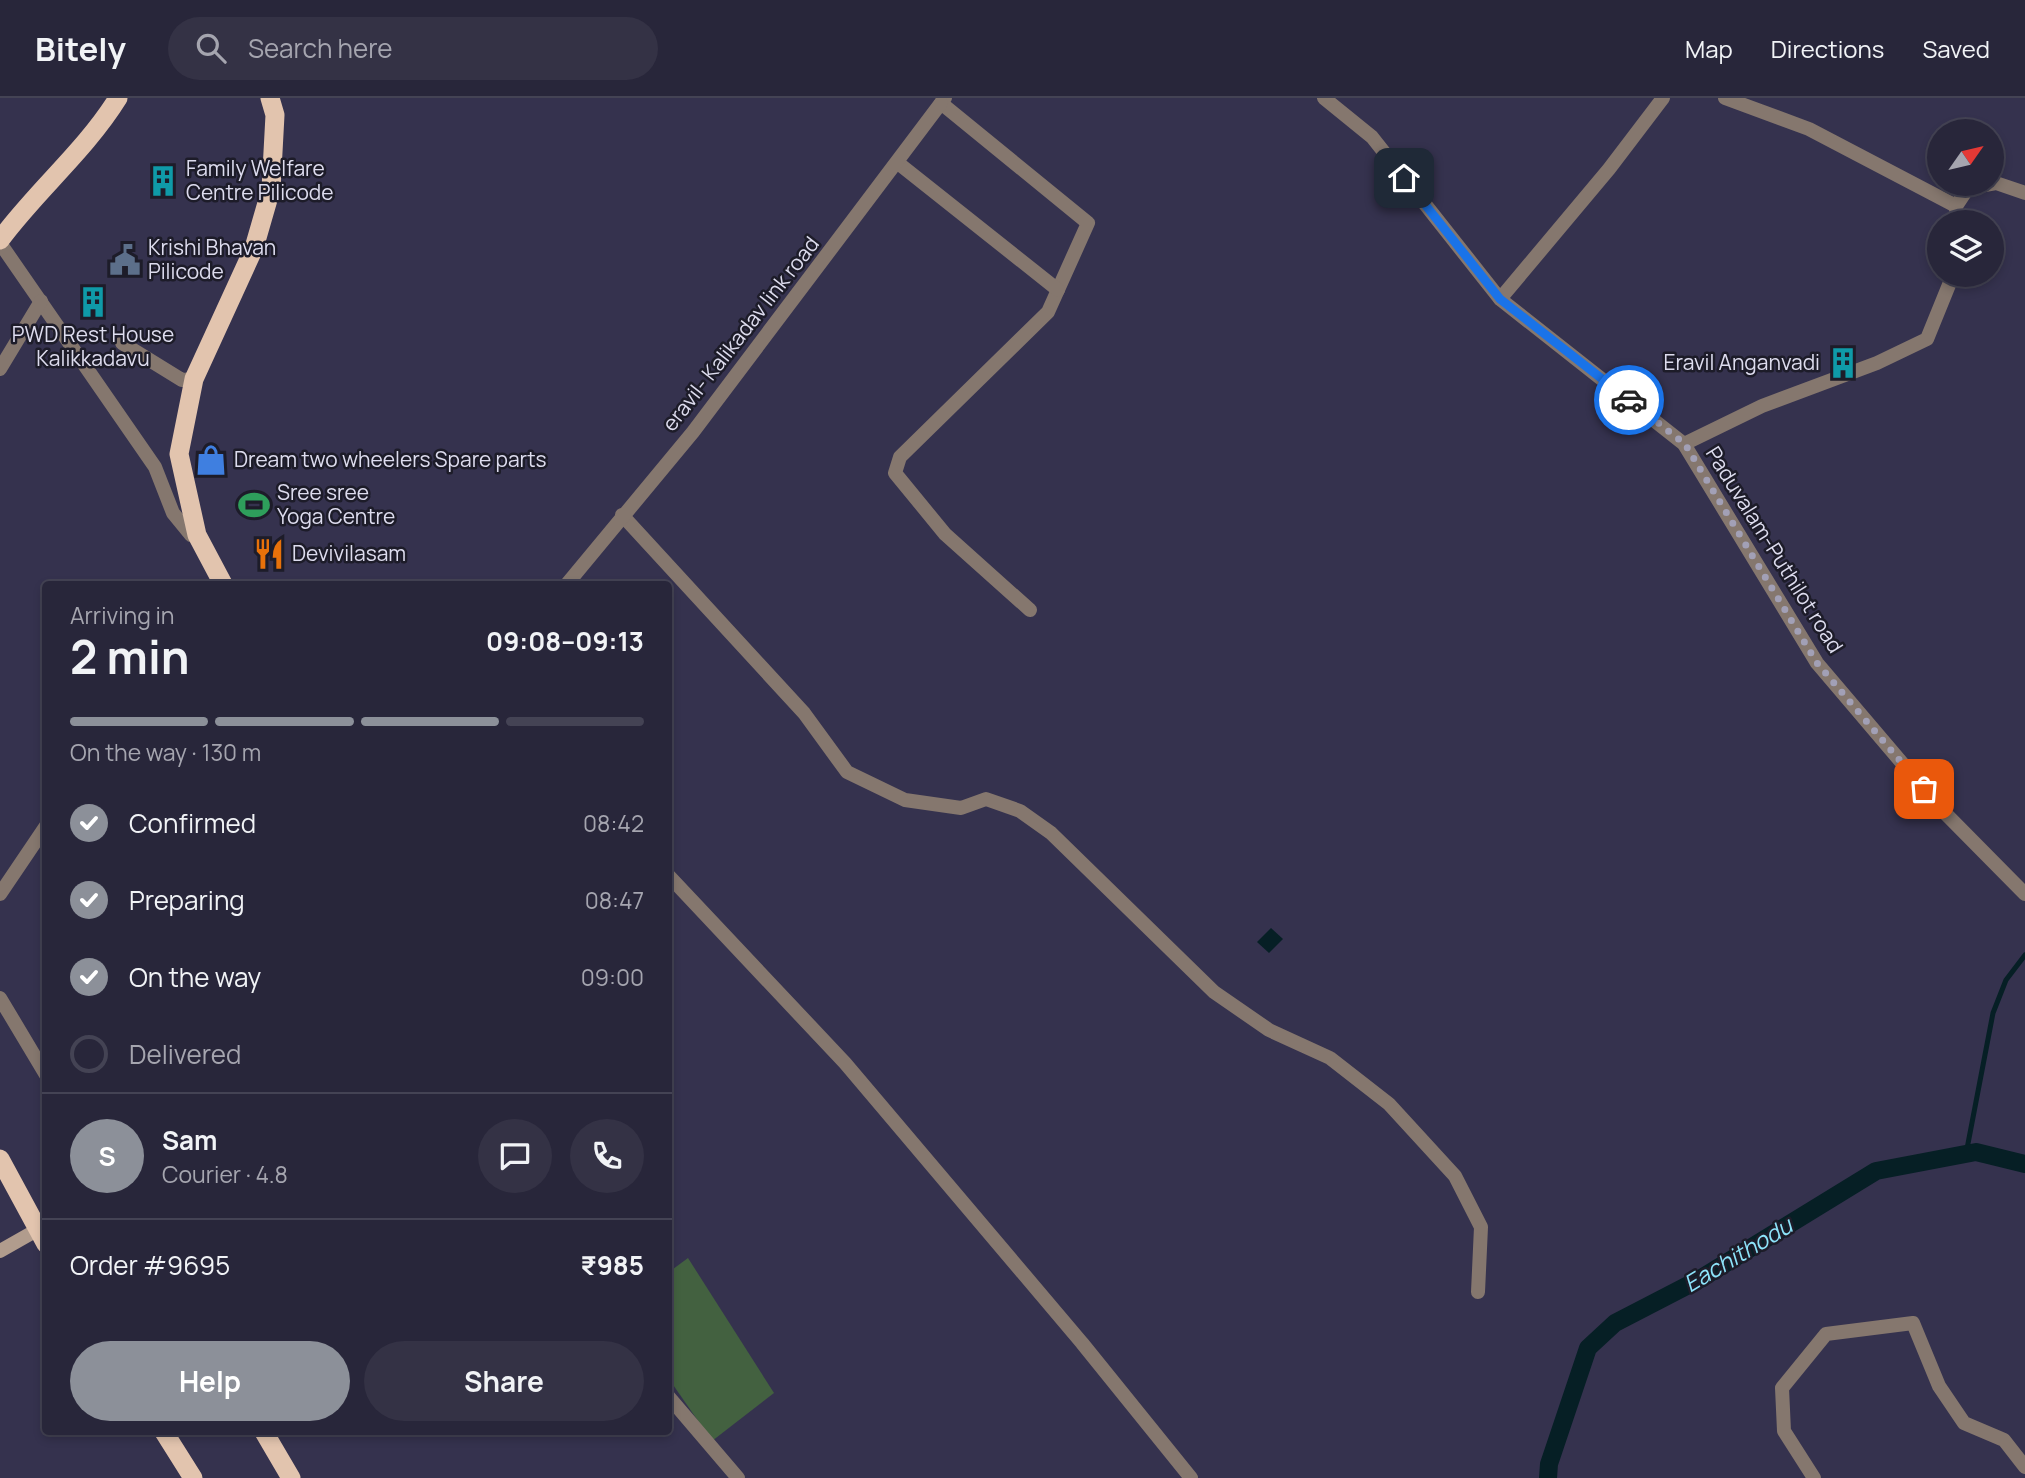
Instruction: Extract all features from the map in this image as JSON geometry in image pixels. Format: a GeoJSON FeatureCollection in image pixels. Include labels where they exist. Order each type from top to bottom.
{"type":"FeatureCollection","features":[{"type":"Feature","properties":{"kind":"highway"},"geometry":{"type":"LineString","coordinates":[[0,241],[16,217],[98,130],[118,98]]}},
{"type":"Feature","properties":{"kind":"highway"},"geometry":{"type":"LineString","coordinates":[[221,581],[197,535],[179,454],[194,379],[254,248],[271,189],[275,115],[270,98]]}},
{"type":"Feature","properties":{"kind":"highway"},"geometry":{"type":"LineString","coordinates":[[0,1159],[42,1231]]}},
{"type":"Feature","properties":{"kind":"highway"},"geometry":{"type":"LineString","coordinates":[[166,1435],[193,1478]]}},
{"type":"Feature","properties":{"kind":"highway"},"geometry":{"type":"LineString","coordinates":[[266,1435],[291,1478]]}},
{"type":"Feature","properties":{"kind":"main road"},"geometry":{"type":"LineString","coordinates":[[0,1251],[42,1233]]}},
{"type":"Feature","properties":{"kind":"street","name":"Paduvalam-Puthilot road"},"geometry":{"type":"LineString","coordinates":[[1324,98],[1371,137],[1500,299],[1685,444],[1817,663],[1942,810],[2025,894]]}},
{"type":"Feature","properties":{"kind":"street"},"geometry":{"type":"LineString","coordinates":[[1500,299],[1609,169],[1663,98]]}},
{"type":"Feature","properties":{"kind":"street"},"geometry":{"type":"LineString","coordinates":[[1725,98],[1809,129],[1956,206]]}},
{"type":"Feature","properties":{"kind":"street"},"geometry":{"type":"LineString","coordinates":[[943,101],[1087,223],[1048,312],[900,457],[895,473],[945,534],[1030,610]]}},
{"type":"Feature","properties":{"kind":"street","name":"eravil- Kalikadav link road"},"geometry":{"type":"LineString","coordinates":[[569,581],[693,432],[943,101]]}},
{"type":"Feature","properties":{"kind":"street"},"geometry":{"type":"LineString","coordinates":[[898,163],[1058,290]]}},
{"type":"Feature","properties":{"kind":"street"},"geometry":{"type":"LineString","coordinates":[[1956,210],[1956,206],[1968,188],[1996,183],[2025,193]]}},
{"type":"Feature","properties":{"kind":"street"},"geometry":{"type":"LineString","coordinates":[[0,241],[155,467],[173,513],[191,535],[197,535]]}},
{"type":"Feature","properties":{"kind":"street"},"geometry":{"type":"LineString","coordinates":[[1685,444],[1762,406],[1877,363],[1927,339],[1948,287]]}},
{"type":"Feature","properties":{"kind":"street"},"geometry":{"type":"LineString","coordinates":[[0,369],[41,301]]}},
{"type":"Feature","properties":{"kind":"street"},"geometry":{"type":"LineString","coordinates":[[122,343],[182,380],[194,379]]}},
{"type":"Feature","properties":{"kind":"street"},"geometry":{"type":"LineString","coordinates":[[622,515],[804,713],[847,772],[905,800],[961,808],[986,799],[1020,811],[1051,833],[1214,992],[1269,1030],[1330,1058],[1389,1104],[1455,1176],[1481,1227],[1478,1292]]}},
{"type":"Feature","properties":{"kind":"street"},"geometry":{"type":"LineString","coordinates":[[0,894],[42,832]]}},
{"type":"Feature","properties":{"kind":"street"},"geometry":{"type":"LineString","coordinates":[[672,880],[845,1063],[1082,1343],[1191,1478]]}},
{"type":"Feature","properties":{"kind":"street"},"geometry":{"type":"LineString","coordinates":[[0,998],[42,1068]]}},
{"type":"Feature","properties":{"kind":"street"},"geometry":{"type":"LineString","coordinates":[[1814,1478],[1784,1431],[1782,1388],[1826,1334],[1913,1323],[1939,1386],[1964,1423],[2004,1440],[2025,1467]]}},
{"type":"Feature","properties":{"kind":"street"},"geometry":{"type":"LineString","coordinates":[[672,1401],[738,1478]]}},
{"type":"Feature","properties":{"kind":"green space"},"geometry":{"type":"Polygon","coordinates":[[[688,1258],[774,1393],[712,1441],[672,1383],[672,1270],[688,1258]]]}},
{"type":"Feature","properties":{"kind":"shaded area"},"geometry":{"type":"Polygon","coordinates":[[[1271,928],[1283,939],[1269,953],[1257,942],[1271,928]]]}},
{"type":"Feature","properties":{"kind":"waterway"},"geometry":{"type":"LineString","coordinates":[[1966,1154],[1993,1013],[2006,980],[2025,955]]}},
{"type":"Feature","properties":{"kind":"waterway","name":"Eachithodu"},"geometry":{"type":"LineString","coordinates":[[1548,1478],[1549,1464],[1588,1348],[1615,1323],[1700,1279],[1876,1171],[1976,1152],[2025,1164]]}},
{"type":"Feature","properties":{"kind":"way so far"},"geometry":{"type":"LineString","coordinates":[[1629,400],[1685,444],[1817,663],[1924,789]]}},
{"type":"Feature","properties":{"kind":"place","name":"Family Welfare Centre Pilicode"},"geometry":{"type":"Point","coordinates":[163,181]}},
{"type":"Feature","properties":{"kind":"place","name":"Krishi Bhavan Pilicode"},"geometry":{"type":"Point","coordinates":[125,260]}},
{"type":"Feature","properties":{"kind":"place","name":"PWD Rest House Kalikkadavu"},"geometry":{"type":"Point","coordinates":[93,302]}},
{"type":"Feature","properties":{"kind":"place","name":"Eravil Anganvadi"},"geometry":{"type":"Point","coordinates":[1843,363]}},
{"type":"Feature","properties":{"kind":"place","name":"Dream two wheelers Spare parts"},"geometry":{"type":"Point","coordinates":[211,460]}},
{"type":"Feature","properties":{"kind":"place","name":"Sree sree Yoga Centre"},"geometry":{"type":"Point","coordinates":[254,505]}},
{"type":"Feature","properties":{"kind":"place","name":"Devivilasam"},"geometry":{"type":"Point","coordinates":[269,554]}},
{"type":"Feature","properties":{"kind":"route"},"geometry":{"type":"LineString","coordinates":[[1404,178],[1500,299],[1629,400]]}}]}
